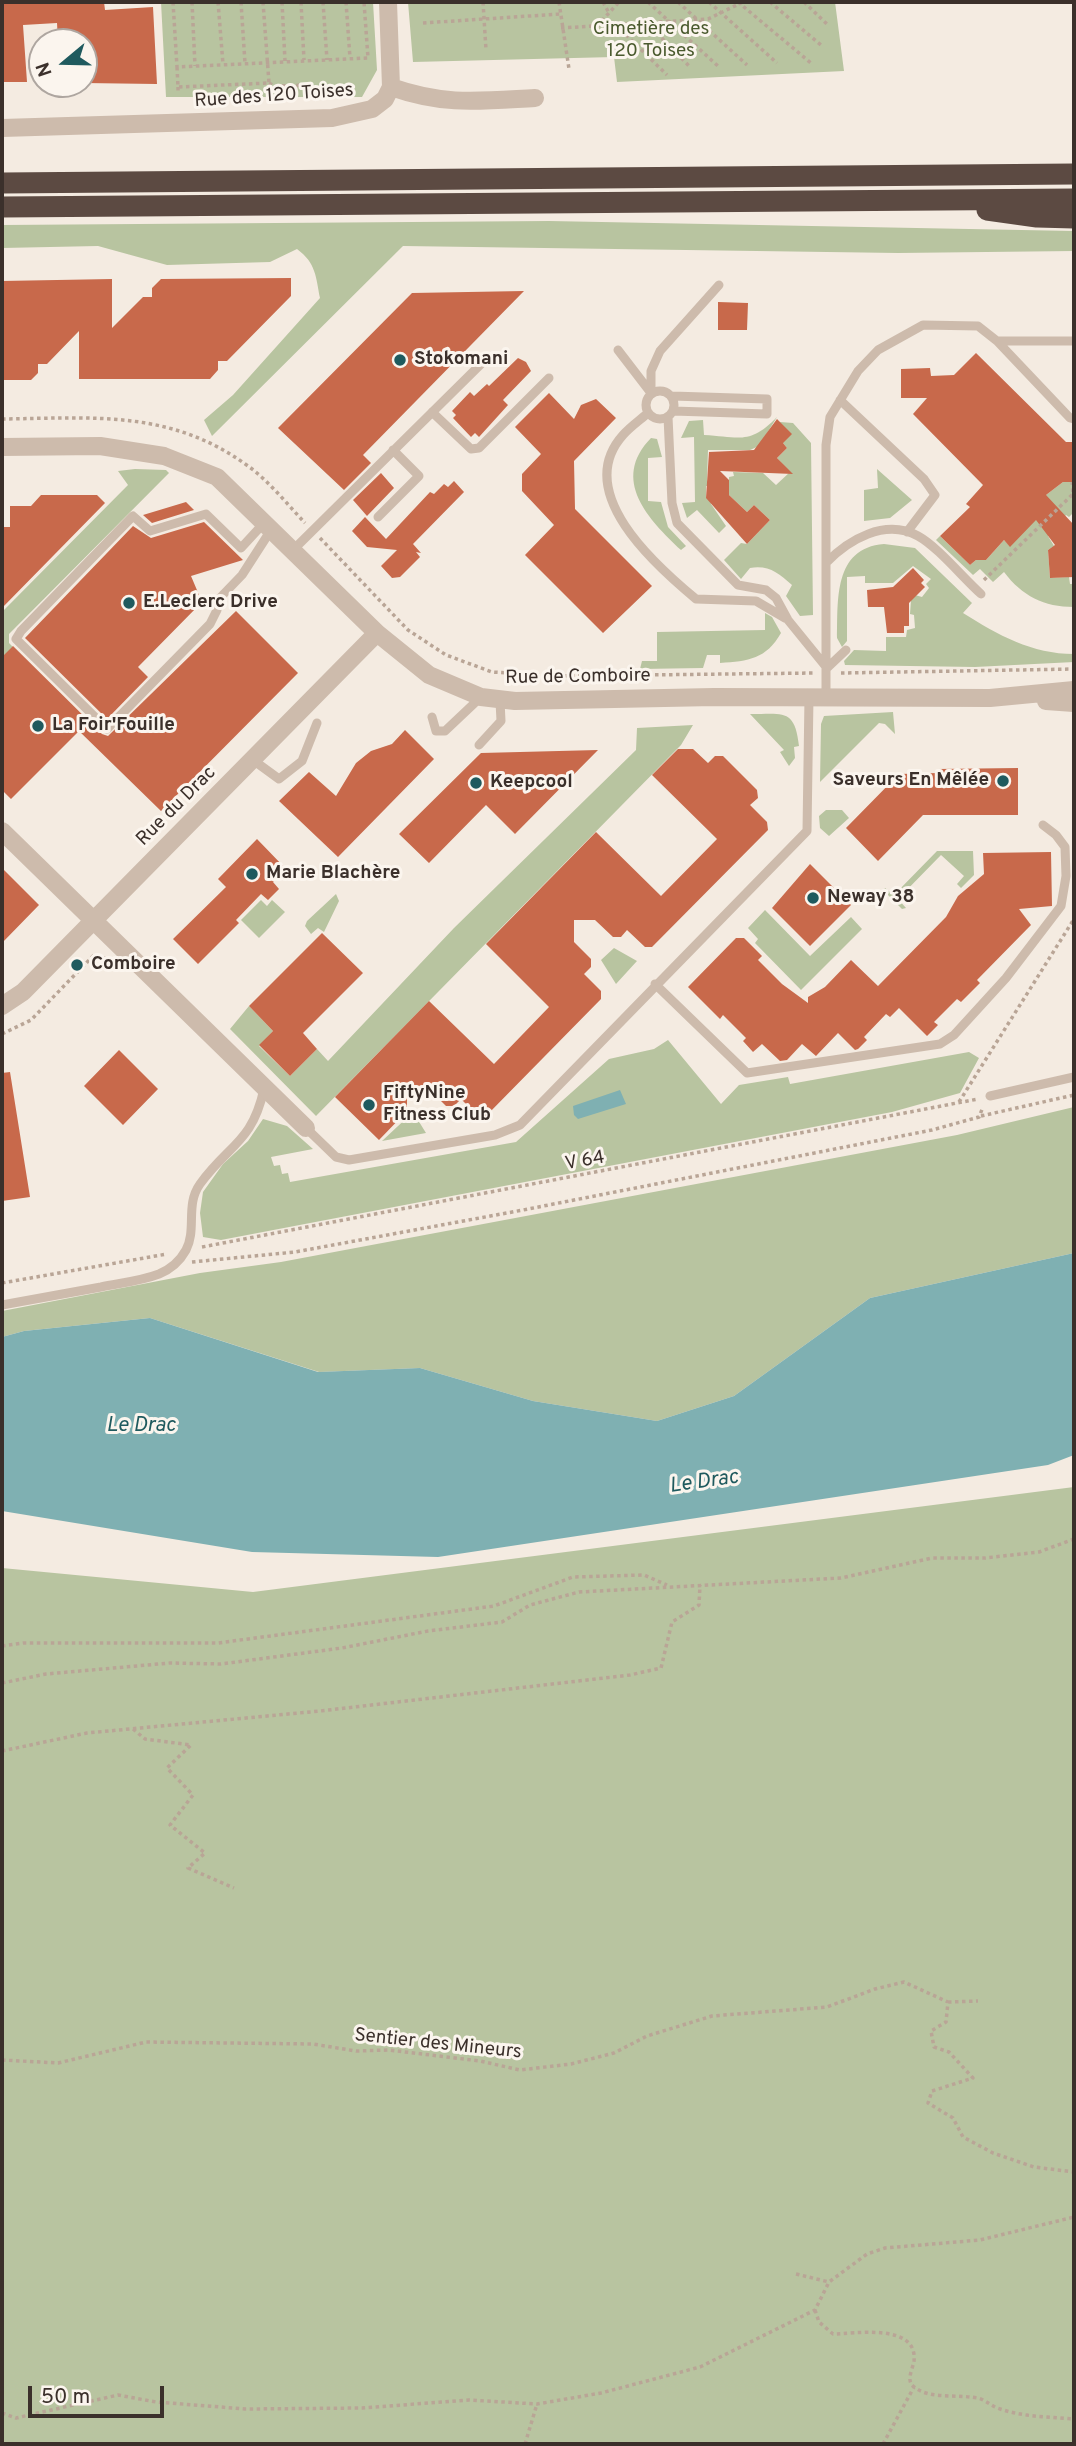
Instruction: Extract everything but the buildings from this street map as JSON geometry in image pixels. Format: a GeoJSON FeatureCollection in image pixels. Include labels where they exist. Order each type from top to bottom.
{"type":"FeatureCollection","features":[{"type":"Feature","properties":{"kind":"highway"},"geometry":{"type":"LineString","coordinates":[[2,183],[1074,174]]}},
{"type":"Feature","properties":{"kind":"highway"},"geometry":{"type":"LineString","coordinates":[[2,207],[1074,199]]}},
{"type":"Feature","properties":{"kind":"highway"},"geometry":{"type":"LineString","coordinates":[[926,200],[1037,218],[1074,218]]}},
{"type":"Feature","properties":{"kind":"street"},"geometry":{"type":"LineString","coordinates":[[388,2],[391,88],[415,97],[450,103],[535,98]]}},
{"type":"Feature","properties":{"kind":"street","name":"Rue des 120 Toises"},"geometry":{"type":"LineString","coordinates":[[2,128],[332,118],[372,109],[385,99],[391,88]]}},
{"type":"Feature","properties":{"kind":"street","name":"Rue de Comboire"},"geometry":{"type":"LineString","coordinates":[[2,447],[100,446],[164,456],[217,477],[377,633],[429,675],[481,697],[500,701],[990,698],[1074,691]]}},
{"type":"Feature","properties":{"kind":"street","name":"Rue du Drac"},"geometry":{"type":"LineString","coordinates":[[2,1006],[23,992],[94,922],[377,633]]}},
{"type":"Feature","properties":{"kind":"street"},"geometry":{"type":"LineString","coordinates":[[990,698],[1074,704]]}},
{"type":"Feature","properties":{"kind":"street"},"geometry":{"type":"LineString","coordinates":[[2,831],[306,1128]]}},
{"type":"Feature","properties":{"kind":"lane"},"geometry":{"type":"LineString","coordinates":[[651,393],[666,391],[671,396],[767,399],[767,414],[671,414],[654,418],[648,414],[645,406],[651,393],[651,370],[660,351],[719,285]]}},
{"type":"Feature","properties":{"kind":"lane"},"geometry":{"type":"LineString","coordinates":[[306,1128],[336,1157],[349,1160],[495,1135],[520,1125],[807,831],[818,697],[827,670],[826,445],[830,418],[858,371],[878,350],[923,325],[978,326],[997,341],[1070,418],[1074,419]]}},
{"type":"Feature","properties":{"kind":"lane"},"geometry":{"type":"LineString","coordinates":[[997,341],[1074,341]]}},
{"type":"Feature","properties":{"kind":"lane"},"geometry":{"type":"LineString","coordinates":[[618,350],[651,393]]}},
{"type":"Feature","properties":{"kind":"lane"},"geometry":{"type":"LineString","coordinates":[[292,551],[311,529],[484,361]]}},
{"type":"Feature","properties":{"kind":"lane"},"geometry":{"type":"LineString","coordinates":[[432,412],[471,449],[479,448],[549,378]]}},
{"type":"Feature","properties":{"kind":"lane"},"geometry":{"type":"LineString","coordinates":[[671,396],[672,503],[677,523],[738,585],[766,590],[776,598],[788,620],[827,670]]}},
{"type":"Feature","properties":{"kind":"lane"},"geometry":{"type":"LineString","coordinates":[[840,400],[924,478],[934,495],[907,532]]}},
{"type":"Feature","properties":{"kind":"lane"},"geometry":{"type":"LineString","coordinates":[[648,414],[623,435],[609,462],[611,500],[625,527],[696,599],[756,601],[788,620]]}},
{"type":"Feature","properties":{"kind":"lane"},"geometry":{"type":"LineString","coordinates":[[378,517],[419,476],[393,450]]}},
{"type":"Feature","properties":{"kind":"lane"},"geometry":{"type":"LineString","coordinates":[[206,514],[241,548],[268,526],[242,575],[216,602],[217,610],[210,625],[107,729],[16,639],[133,516],[150,531],[206,514]]}},
{"type":"Feature","properties":{"kind":"lane"},"geometry":{"type":"LineString","coordinates":[[827,563],[844,545],[873,532],[907,532],[919,536],[978,592]]}},
{"type":"Feature","properties":{"kind":"lane"},"geometry":{"type":"LineString","coordinates":[[827,670],[846,650]]}},
{"type":"Feature","properties":{"kind":"lane"},"geometry":{"type":"LineString","coordinates":[[432,718],[436,731],[446,731],[481,697]]}},
{"type":"Feature","properties":{"kind":"lane"},"geometry":{"type":"LineString","coordinates":[[480,745],[501,721],[500,701]]}},
{"type":"Feature","properties":{"kind":"lane"},"geometry":{"type":"LineString","coordinates":[[253,760],[279,779],[302,761],[317,723]]}},
{"type":"Feature","properties":{"kind":"lane"},"geometry":{"type":"LineString","coordinates":[[655,984],[747,1073],[940,1044],[954,1035],[1006,978],[1061,906],[1066,876],[1065,847],[1043,825]]}},
{"type":"Feature","properties":{"kind":"lane"},"geometry":{"type":"LineString","coordinates":[[986,1097],[1074,1077]]}},
{"type":"Feature","properties":{"kind":"lane"},"geometry":{"type":"LineString","coordinates":[[2,1304],[130,1282],[159,1274],[177,1264],[190,1240],[190,1209],[195,1191],[218,1162],[246,1135],[258,1115],[264,1089]]}},
{"type":"Feature","properties":{"kind":"path"},"geometry":{"type":"LineString","coordinates":[[173,2],[178,94]]}},
{"type":"Feature","properties":{"kind":"path"},"geometry":{"type":"LineString","coordinates":[[192,2],[195,66]]}},
{"type":"Feature","properties":{"kind":"path"},"geometry":{"type":"LineString","coordinates":[[218,2],[223,64]]}},
{"type":"Feature","properties":{"kind":"path"},"geometry":{"type":"LineString","coordinates":[[242,2],[245,63]]}},
{"type":"Feature","properties":{"kind":"path"},"geometry":{"type":"LineString","coordinates":[[263,2],[270,83]]}},
{"type":"Feature","properties":{"kind":"path"},"geometry":{"type":"LineString","coordinates":[[282,2],[285,61]]}},
{"type":"Feature","properties":{"kind":"path"},"geometry":{"type":"LineString","coordinates":[[300,2],[304,60]]}},
{"type":"Feature","properties":{"kind":"path"},"geometry":{"type":"LineString","coordinates":[[323,2],[327,60]]}},
{"type":"Feature","properties":{"kind":"path"},"geometry":{"type":"LineString","coordinates":[[346,2],[350,58]]}},
{"type":"Feature","properties":{"kind":"path"},"geometry":{"type":"LineString","coordinates":[[177,66],[368,58],[365,2]]}},
{"type":"Feature","properties":{"kind":"path"},"geometry":{"type":"LineString","coordinates":[[483,2],[486,50]]}},
{"type":"Feature","properties":{"kind":"path"},"geometry":{"type":"LineString","coordinates":[[559,2],[569,69]]}},
{"type":"Feature","properties":{"kind":"path"},"geometry":{"type":"LineString","coordinates":[[603,2],[609,13]]}},
{"type":"Feature","properties":{"kind":"path"},"geometry":{"type":"LineString","coordinates":[[597,26],[619,2]]}},
{"type":"Feature","properties":{"kind":"path"},"geometry":{"type":"LineString","coordinates":[[648,2],[719,67]]}},
{"type":"Feature","properties":{"kind":"path"},"geometry":{"type":"LineString","coordinates":[[678,2],[747,65]]}},
{"type":"Feature","properties":{"kind":"path"},"geometry":{"type":"LineString","coordinates":[[709,2],[777,63]]}},
{"type":"Feature","properties":{"kind":"path"},"geometry":{"type":"LineString","coordinates":[[561,28],[699,20],[722,13],[741,2],[812,64]]}},
{"type":"Feature","properties":{"kind":"path"},"geometry":{"type":"LineString","coordinates":[[770,2],[822,46]]}},
{"type":"Feature","properties":{"kind":"path"},"geometry":{"type":"LineString","coordinates":[[804,2],[829,26]]}},
{"type":"Feature","properties":{"kind":"path"},"geometry":{"type":"LineString","coordinates":[[424,23],[560,14]]}},
{"type":"Feature","properties":{"kind":"path"},"geometry":{"type":"LineString","coordinates":[[647,23],[690,67]]}},
{"type":"Feature","properties":{"kind":"path"},"geometry":{"type":"LineString","coordinates":[[616,25],[667,75]]}},
{"type":"Feature","properties":{"kind":"path"},"geometry":{"type":"LineString","coordinates":[[178,87],[270,83],[274,86],[312,85]]}},
{"type":"Feature","properties":{"kind":"path"},"geometry":{"type":"LineString","coordinates":[[2,419],[135,419],[194,434],[249,467],[408,630],[446,655],[492,672],[553,676],[827,670],[1074,669]]}},
{"type":"Feature","properties":{"kind":"path"},"geometry":{"type":"LineString","coordinates":[[978,592],[1073,494],[1072,482]]}},
{"type":"Feature","properties":{"kind":"path"},"geometry":{"type":"LineString","coordinates":[[959,1102],[1074,919]]}},
{"type":"Feature","properties":{"kind":"path"},"geometry":{"type":"LineString","coordinates":[[83,952],[120,962],[128,955]]}},
{"type":"Feature","properties":{"kind":"path"},"geometry":{"type":"LineString","coordinates":[[2,1034],[31,1020],[94,955]]}},
{"type":"Feature","properties":{"kind":"path"},"geometry":{"type":"LineString","coordinates":[[177,1264],[308,1250],[760,1165],[932,1130],[1074,1095]]}},
{"type":"Feature","properties":{"kind":"path"},"geometry":{"type":"LineString","coordinates":[[979,1117],[986,1097]]}},
{"type":"Feature","properties":{"kind":"path","name":"V 64"},"geometry":{"type":"LineString","coordinates":[[2,1283],[185,1251],[986,1097]]}},
{"type":"Feature","properties":{"kind":"path"},"geometry":{"type":"LineString","coordinates":[[2,1683],[46,1674],[170,1663],[221,1664],[342,1648],[428,1630],[502,1622],[530,1605],[579,1592],[841,1578],[932,1558],[985,1558],[1039,1552],[1074,1539]]}},
{"type":"Feature","properties":{"kind":"path"},"geometry":{"type":"LineString","coordinates":[[2,1646],[23,1643],[218,1643],[339,1629],[494,1606],[573,1577],[644,1575],[668,1586]]}},
{"type":"Feature","properties":{"kind":"path"},"geometry":{"type":"LineString","coordinates":[[2,1751],[87,1733],[374,1705],[630,1675],[661,1668],[672,1622],[699,1605],[701,1585]]}},
{"type":"Feature","properties":{"kind":"path"},"geometry":{"type":"LineString","coordinates":[[133,1729],[145,1739],[191,1745],[167,1768],[193,1795],[170,1825],[205,1853],[188,1868],[234,1888]]}},
{"type":"Feature","properties":{"kind":"path","name":"Sentier des Mineurs"},"geometry":{"type":"LineString","coordinates":[[2,2060],[58,2063],[146,2042],[313,2044],[356,2051],[389,2050],[480,2061],[520,2070],[571,2064],[614,2053],[647,2036],[712,2016],[827,2007],[875,1989],[904,1982],[948,2002]]}},
{"type":"Feature","properties":{"kind":"path"},"geometry":{"type":"LineString","coordinates":[[978,2001],[948,2002],[946,2022],[931,2031],[934,2047],[949,2052],[973,2078],[932,2091],[928,2103],[953,2118],[963,2137],[993,2153],[1034,2167],[1074,2172]]}},
{"type":"Feature","properties":{"kind":"path"},"geometry":{"type":"LineString","coordinates":[[2,2413],[16,2418],[118,2395],[156,2402],[246,2409],[362,2409],[469,2400],[537,2404],[601,2393],[701,2367],[815,2310],[829,2282],[858,2260],[885,2248],[980,2240],[1074,2217]]}},
{"type":"Feature","properties":{"kind":"path"},"geometry":{"type":"LineString","coordinates":[[796,2274],[829,2282]]}},
{"type":"Feature","properties":{"kind":"path"},"geometry":{"type":"LineString","coordinates":[[815,2310],[819,2322],[833,2334],[864,2330],[897,2336],[912,2350],[915,2358],[911,2381],[914,2387],[930,2393],[981,2399],[996,2408],[1017,2414],[1074,2419]]}},
{"type":"Feature","properties":{"kind":"path"},"geometry":{"type":"LineString","coordinates":[[883,2444],[914,2387]]}},
{"type":"Feature","properties":{"kind":"path"},"geometry":{"type":"LineString","coordinates":[[524,2444],[537,2404]]}},
{"type":"Feature","properties":{"kind":"green space"},"geometry":{"type":"Polygon","coordinates":[[[161,2],[373,2],[377,70],[362,97],[166,97],[161,2]]]}},
{"type":"Feature","properties":{"kind":"green space","name":"Cimetière des 120 Toises"},"geometry":{"type":"Polygon","coordinates":[[[408,2],[835,2],[844,71],[617,82],[614,57],[413,62],[408,2]]]}},
{"type":"Feature","properties":{"kind":"green space"},"geometry":{"type":"Polygon","coordinates":[[[549,221],[1074,231],[1074,251],[898,253],[403,246],[212,436],[204,420],[233,395],[320,298],[314,271],[303,254],[297,249],[270,262],[167,265],[98,246],[2,248],[2,225],[549,221]]]}},
{"type":"Feature","properties":{"kind":"green space"},"geometry":{"type":"Polygon","coordinates":[[[777,417],[759,446],[750,450],[708,450],[707,480],[711,486],[706,486],[706,498],[710,498],[711,504],[726,526],[719,533],[697,510],[687,518],[682,503],[695,502],[694,437],[681,438],[689,421],[703,420],[704,435],[736,438],[752,436],[777,417]]]}},
{"type":"Feature","properties":{"kind":"green space"},"geometry":{"type":"Polygon","coordinates":[[[780,422],[793,423],[811,443],[813,615],[800,616],[786,596],[792,585],[778,574],[768,569],[750,568],[741,579],[724,560],[741,543],[747,544],[770,520],[754,505],[747,512],[729,495],[729,477],[734,476],[733,472],[763,473],[776,485],[790,472],[777,458],[787,448],[783,443],[780,422]]]}},
{"type":"Feature","properties":{"kind":"green space"},"geometry":{"type":"Polygon","coordinates":[[[651,438],[657,439],[662,457],[648,458],[648,501],[661,502],[668,527],[686,546],[681,550],[647,512],[634,484],[634,469],[639,454],[651,438]]]}},
{"type":"Feature","properties":{"kind":"green space"},"geometry":{"type":"Polygon","coordinates":[[[877,469],[912,500],[890,518],[864,521],[864,490],[878,488],[877,469]]]}},
{"type":"Feature","properties":{"kind":"green space"},"geometry":{"type":"Polygon","coordinates":[[[166,470],[169,473],[9,634],[9,643],[79,714],[70,721],[2,654],[2,612],[128,485],[118,471],[166,470]]]}},
{"type":"Feature","properties":{"kind":"green space"},"geometry":{"type":"Polygon","coordinates":[[[1063,482],[1074,482],[1074,512],[1069,517],[1066,515],[1048,536],[1054,546],[1048,550],[1050,578],[1069,577],[1070,584],[1074,584],[1074,607],[1053,605],[1026,594],[1004,572],[993,582],[980,569],[973,575],[936,540],[940,536],[970,565],[976,560],[986,560],[1004,540],[1010,546],[1046,495],[1063,482]]]}},
{"type":"Feature","properties":{"kind":"green space"},"geometry":{"type":"Polygon","coordinates":[[[884,544],[915,548],[972,603],[963,613],[1016,642],[1044,651],[1074,654],[1074,662],[975,667],[845,665],[844,661],[854,650],[886,651],[886,637],[906,637],[907,630],[915,628],[914,615],[910,614],[911,600],[915,595],[922,597],[929,588],[926,584],[931,579],[913,566],[893,583],[865,583],[865,576],[847,577],[847,641],[842,647],[837,638],[838,608],[842,579],[847,566],[855,555],[867,548],[884,544]]]}},
{"type":"Feature","properties":{"kind":"green space"},"geometry":{"type":"Polygon","coordinates":[[[765,613],[772,617],[781,633],[769,648],[756,657],[720,663],[720,655],[707,655],[703,668],[640,669],[642,661],[657,661],[657,632],[765,630],[765,613]]]}},
{"type":"Feature","properties":{"kind":"green space"},"geometry":{"type":"Polygon","coordinates":[[[893,712],[895,734],[885,724],[879,723],[820,782],[821,724],[824,716],[893,712]]]}},
{"type":"Feature","properties":{"kind":"green space"},"geometry":{"type":"Polygon","coordinates":[[[750,714],[779,714],[790,719],[799,746],[794,747],[795,758],[789,766],[780,752],[784,750],[750,714]]]}},
{"type":"Feature","properties":{"kind":"green space"},"geometry":{"type":"Polygon","coordinates":[[[693,725],[681,745],[316,1116],[230,1029],[249,1006],[273,1031],[259,1046],[290,1076],[317,1049],[328,1061],[454,928],[636,750],[637,728],[693,725]]]}},
{"type":"Feature","properties":{"kind":"green space"},"geometry":{"type":"Polygon","coordinates":[[[826,810],[842,810],[849,818],[829,836],[820,828],[819,816],[826,810]]]}},
{"type":"Feature","properties":{"kind":"green space"},"geometry":{"type":"Polygon","coordinates":[[[937,851],[973,851],[974,875],[961,888],[957,884],[964,876],[941,855],[898,899],[906,908],[902,909],[884,891],[885,888],[894,895],[937,851]]]}},
{"type":"Feature","properties":{"kind":"green space"},"geometry":{"type":"Polygon","coordinates":[[[336,894],[339,901],[324,932],[318,928],[311,934],[305,926],[307,921],[336,894]]]}},
{"type":"Feature","properties":{"kind":"green space"},"geometry":{"type":"Polygon","coordinates":[[[261,900],[267,906],[272,900],[285,912],[259,938],[241,920],[261,900]]]}},
{"type":"Feature","properties":{"kind":"green space"},"geometry":{"type":"Polygon","coordinates":[[[765,910],[810,956],[851,917],[862,929],[801,990],[755,943],[758,939],[748,928],[765,910]]]}},
{"type":"Feature","properties":{"kind":"green space"},"geometry":{"type":"Polygon","coordinates":[[[614,948],[637,961],[616,984],[601,960],[614,948]]]}},
{"type":"Feature","properties":{"kind":"green space"},"geometry":{"type":"Polygon","coordinates":[[[668,1040],[721,1104],[739,1085],[788,1077],[790,1084],[969,1052],[979,1058],[960,1093],[892,1112],[221,1240],[203,1237],[200,1213],[203,1192],[223,1164],[248,1141],[263,1119],[287,1126],[313,1149],[271,1157],[274,1166],[280,1165],[282,1174],[288,1173],[290,1182],[516,1142],[609,1059],[654,1049],[668,1040]]]}},
{"type":"Feature","properties":{"kind":"green space"},"geometry":{"type":"Polygon","coordinates":[[[1074,1107],[1074,1253],[870,1298],[734,1396],[657,1421],[533,1401],[420,1368],[319,1372],[150,1318],[24,1331],[2,1337],[2,1311],[200,1273],[281,1262],[957,1135],[1074,1107]]]}},
{"type":"Feature","properties":{"kind":"green space"},"geometry":{"type":"Polygon","coordinates":[[[413,1112],[426,1133],[382,1141],[413,1112]]]}},
{"type":"Feature","properties":{"kind":"green space"},"geometry":{"type":"Polygon","coordinates":[[[1074,1487],[1074,2444],[2,2444],[2,1568],[253,1592],[1074,1487]]]}},
{"type":"Feature","properties":{"kind":"water"},"geometry":{"type":"Polygon","coordinates":[[[620,1090],[626,1104],[578,1119],[574,1115],[573,1106],[620,1090]]]}},
{"type":"Feature","properties":{"kind":"water","name":"Le Drac"},"geometry":{"type":"Polygon","coordinates":[[[1074,1253],[1074,1455],[1048,1465],[438,1557],[252,1552],[2,1511],[2,1337],[24,1331],[150,1318],[318,1372],[420,1368],[533,1401],[657,1421],[734,1396],[870,1298],[1074,1253]]]}},
{"type":"Feature","properties":{"kind":"place","name":"Stokomani"},"geometry":{"type":"Point","coordinates":[400,360]}},
{"type":"Feature","properties":{"kind":"place","name":"E.Leclerc Drive"},"geometry":{"type":"Point","coordinates":[129,603]}},
{"type":"Feature","properties":{"kind":"place","name":"La Foir'Fouille"},"geometry":{"type":"Point","coordinates":[38,726]}},
{"type":"Feature","properties":{"kind":"place","name":"Saveurs En Mêlée"},"geometry":{"type":"Point","coordinates":[1003,781]}},
{"type":"Feature","properties":{"kind":"place","name":"Keepcool"},"geometry":{"type":"Point","coordinates":[476,783]}},
{"type":"Feature","properties":{"kind":"place","name":"Marie Blachère"},"geometry":{"type":"Point","coordinates":[252,874]}},
{"type":"Feature","properties":{"kind":"place","name":"Neway 38"},"geometry":{"type":"Point","coordinates":[813,898]}},
{"type":"Feature","properties":{"kind":"place","name":"Comboire"},"geometry":{"type":"Point","coordinates":[77,965]}},
{"type":"Feature","properties":{"kind":"place","name":"FiftyNine Fitness Club"},"geometry":{"type":"Point","coordinates":[369,1105]}}]}
